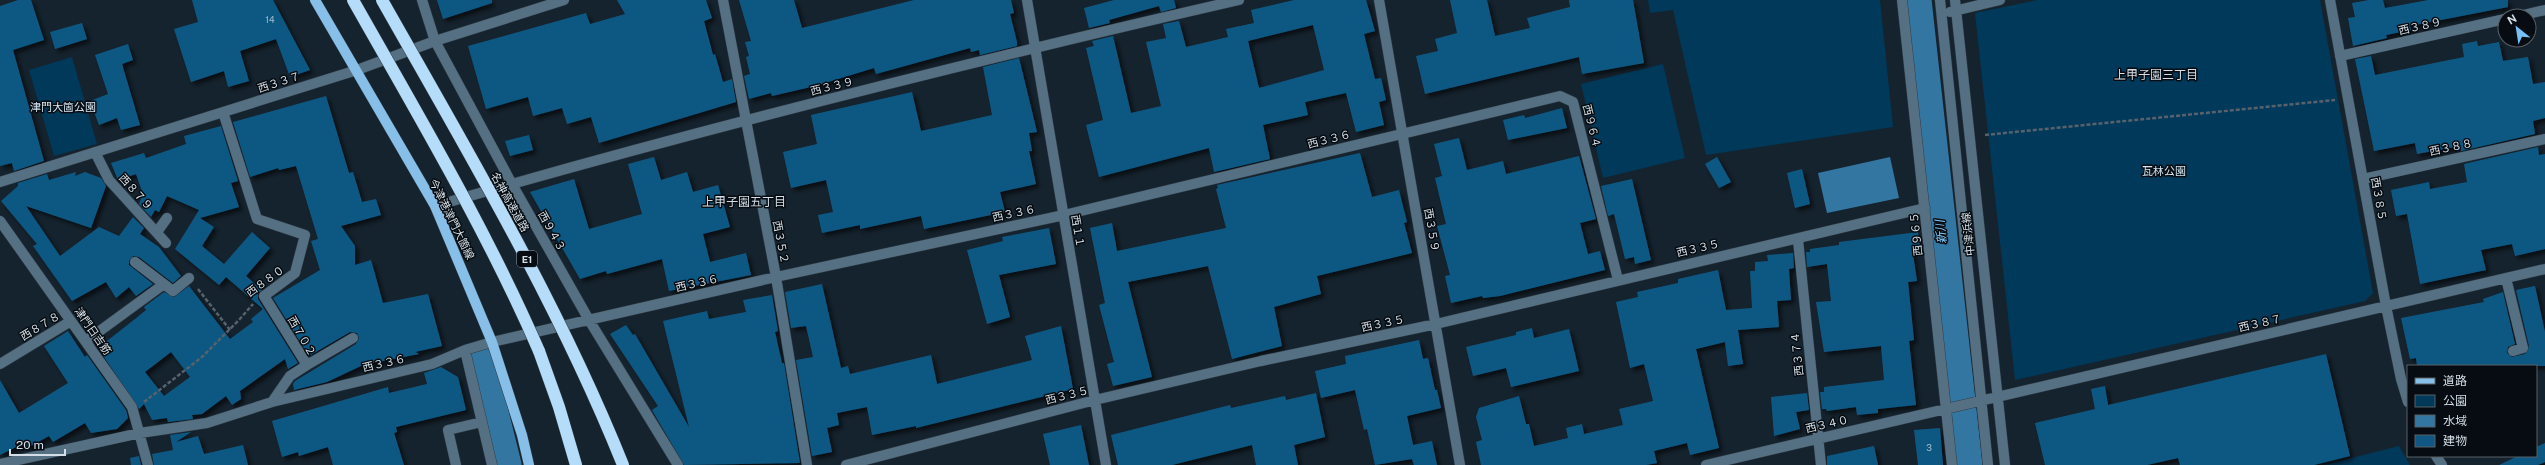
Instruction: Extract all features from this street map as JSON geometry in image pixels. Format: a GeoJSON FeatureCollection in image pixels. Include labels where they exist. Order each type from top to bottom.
{"type":"FeatureCollection","features":[{"type":"Feature","properties":{"kind":"highway","name":"E1"},"geometry":{"type":"LineString","coordinates":[[353,0],[470,207],[514,294],[559,407],[576,465]]}},
{"type":"Feature","properties":{"kind":"highway","name":"名神高速道路"},"geometry":{"type":"LineString","coordinates":[[382,0],[541,285],[605,420],[624,465]]}},
{"type":"Feature","properties":{"kind":"main road","name":"今津港津門大箇線"},"geometry":{"type":"LineString","coordinates":[[315,0],[435,206],[492,342],[522,435],[529,465]]}},
{"type":"Feature","properties":{"kind":"street","name":"西９４３"},"geometry":{"type":"LineString","coordinates":[[422,0],[435,41],[512,184],[589,320],[678,465]]}},
{"type":"Feature","properties":{"kind":"street","name":"西３３７"},"geometry":{"type":"LineString","coordinates":[[0,182],[357,70],[435,41],[564,0]]}},
{"type":"Feature","properties":{"kind":"street","name":"西３５２"},"geometry":{"type":"LineString","coordinates":[[723,0],[776,277],[807,465]]}},
{"type":"Feature","properties":{"kind":"street","name":"西１１"},"geometry":{"type":"LineString","coordinates":[[1027,0],[1106,465]]}},
{"type":"Feature","properties":{"kind":"street","name":"西３３９"},"geometry":{"type":"LineString","coordinates":[[435,206],[745,121],[1036,47],[1239,0]]}},
{"type":"Feature","properties":{"kind":"street","name":"西３５９"},"geometry":{"type":"LineString","coordinates":[[1379,0],[1460,465]]}},
{"type":"Feature","properties":{"kind":"street","name":"西９６５"},"geometry":{"type":"LineString","coordinates":[[1902,0],[1925,208],[1950,407],[1952,465]]}},
{"type":"Feature","properties":{"kind":"street","name":"中津浜線"},"geometry":{"type":"LineString","coordinates":[[1940,0],[1976,403],[1988,465]]}},
{"type":"Feature","properties":{"kind":"street"},"geometry":{"type":"LineString","coordinates":[[1941,14],[1955,5],[2000,0]]}},
{"type":"Feature","properties":{"kind":"street","name":"西３８５"},"geometry":{"type":"LineString","coordinates":[[2330,0],[2386,306],[2401,379],[2407,399]]}},
{"type":"Feature","properties":{"kind":"street","name":"中津浜線"},"geometry":{"type":"LineString","coordinates":[[1955,5],[2005,465]]}},
{"type":"Feature","properties":{"kind":"street","name":"西３８９"},"geometry":{"type":"LineString","coordinates":[[2340,56],[2497,21]]}},
{"type":"Feature","properties":{"kind":"street","name":"西９６４"},"geometry":{"type":"LineString","coordinates":[[1403,133],[1560,96],[1573,102],[1618,280]]}},
{"type":"Feature","properties":{"kind":"street","name":"西８８０"},"geometry":{"type":"LineString","coordinates":[[223,112],[257,219],[305,235],[295,273],[264,296]]}},
{"type":"Feature","properties":{"kind":"street","name":"西３３６"},"geometry":{"type":"LineString","coordinates":[[0,464],[140,433],[207,423],[272,402],[432,364],[465,350],[492,342],[776,277],[1064,215],[1403,133]]}},
{"type":"Feature","properties":{"kind":"street","name":"西３８８"},"geometry":{"type":"LineString","coordinates":[[2362,179],[2545,139]]}},
{"type":"Feature","properties":{"kind":"street","name":"西８７９"},"geometry":{"type":"LineString","coordinates":[[95,152],[109,180],[166,243]]}},
{"type":"Feature","properties":{"kind":"street","name":"西３３５"},"geometry":{"type":"LineString","coordinates":[[846,465],[1095,400],[1261,361],[1436,324],[1790,239],[1798,240],[1807,235],[1925,208]]}},
{"type":"Feature","properties":{"kind":"street"},"geometry":{"type":"LineString","coordinates":[[157,232],[167,218]]}},
{"type":"Feature","properties":{"kind":"street","name":"津門日吉筋"},"geometry":{"type":"LineString","coordinates":[[0,220],[132,407],[148,465]]}},
{"type":"Feature","properties":{"kind":"street","name":"西３７４"},"geometry":{"type":"LineString","coordinates":[[1798,240],[1820,465]]}},
{"type":"Feature","properties":{"kind":"street"},"geometry":{"type":"LineString","coordinates":[[135,262],[173,291],[188,278]]}},
{"type":"Feature","properties":{"kind":"street","name":"西３８７"},"geometry":{"type":"LineString","coordinates":[[1976,403],[2545,268]]}},
{"type":"Feature","properties":{"kind":"street"},"geometry":{"type":"LineString","coordinates":[[2506,278],[2523,348],[2514,351]]}},
{"type":"Feature","properties":{"kind":"street"},"geometry":{"type":"LineString","coordinates":[[86,341],[164,284]]}},
{"type":"Feature","properties":{"kind":"street","name":"西７０２"},"geometry":{"type":"LineString","coordinates":[[264,296],[307,365],[290,376],[272,402]]}},
{"type":"Feature","properties":{"kind":"street","name":"西８７８"},"geometry":{"type":"LineString","coordinates":[[0,364],[71,320]]}},
{"type":"Feature","properties":{"kind":"street"},"geometry":{"type":"LineString","coordinates":[[307,365],[353,338]]}},
{"type":"Feature","properties":{"kind":"street"},"geometry":{"type":"LineString","coordinates":[[465,350],[492,465]]}},
{"type":"Feature","properties":{"kind":"street","name":"西３４０"},"geometry":{"type":"LineString","coordinates":[[1706,465],[1950,407],[1976,403]]}},
{"type":"Feature","properties":{"kind":"street"},"geometry":{"type":"LineString","coordinates":[[456,465],[448,430],[482,422]]}},
{"type":"Feature","properties":{"kind":"path"},"geometry":{"type":"LineString","coordinates":[[1985,135],[2348,98]]}},
{"type":"Feature","properties":{"kind":"path"},"geometry":{"type":"LineString","coordinates":[[188,278],[230,330]]}},
{"type":"Feature","properties":{"kind":"path","name":"西８８０"},"geometry":{"type":"LineString","coordinates":[[132,407],[143,403],[202,357],[230,330],[251,305],[264,296]]}},
{"type":"Feature","properties":{"kind":"green space"},"geometry":{"type":"Polygon","coordinates":[[[1648,0],[1880,0],[1893,127],[1706,155],[1673,10],[1650,13],[1648,0]]]}},
{"type":"Feature","properties":{"kind":"green space","name":"瓦林公園"},"geometry":{"type":"Polygon","coordinates":[[[2037,0],[2320,0],[2373,293],[2365,301],[2015,380],[1975,13],[2037,0]]]}},
{"type":"Feature","properties":{"kind":"green space","name":"津門大箇公園"},"geometry":{"type":"Polygon","coordinates":[[[72,57],[97,144],[54,156],[29,70],[72,57]]]}},
{"type":"Feature","properties":{"kind":"green space"},"geometry":{"type":"Polygon","coordinates":[[[1663,64],[1685,158],[1603,178],[1581,84],[1663,64]]]}},
{"type":"Feature","properties":{"kind":"green space"},"geometry":{"type":"Polygon","coordinates":[[[2399,446],[2410,465],[2324,465],[2399,446]]]}},
{"type":"Feature","properties":{"kind":"water"},"geometry":{"type":"Polygon","coordinates":[[[1890,157],[1899,198],[1827,213],[1818,173],[1890,157]]]}},
{"type":"Feature","properties":{"kind":"building"},"geometry":{"type":"Polygon","coordinates":[[[18,0],[31,0],[44,40],[13,50],[44,161],[14,171],[12,163],[0,166],[0,6],[18,0]]]}},
{"type":"Feature","properties":{"kind":"building"},"geometry":{"type":"Polygon","coordinates":[[[192,0],[273,0],[310,70],[290,77],[276,39],[240,51],[249,81],[228,87],[224,71],[191,82],[174,29],[198,22],[192,0]]]}},
{"type":"Feature","properties":{"kind":"building"},"geometry":{"type":"Polygon","coordinates":[[[437,0],[492,0],[492,3],[443,19],[437,0]]]}},
{"type":"Feature","properties":{"kind":"building"},"geometry":{"type":"Polygon","coordinates":[[[617,0],[706,0],[712,18],[704,21],[713,55],[715,54],[723,82],[732,79],[736,102],[599,143],[591,117],[567,124],[562,108],[533,116],[528,97],[486,109],[468,46],[586,13],[590,24],[625,14],[617,0]]]}},
{"type":"Feature","properties":{"kind":"building"},"geometry":{"type":"Polygon","coordinates":[[[739,0],[794,0],[802,28],[914,0],[1011,0],[1014,13],[1010,14],[1017,46],[980,55],[979,50],[971,52],[970,48],[876,74],[874,68],[815,86],[772,96],[771,93],[749,99],[744,76],[750,74],[746,57],[749,56],[745,42],[751,41],[739,0]]]}},
{"type":"Feature","properties":{"kind":"building"},"geometry":{"type":"Polygon","coordinates":[[[1114,0],[1174,0],[1176,8],[1161,12],[1159,6],[1109,20],[1110,23],[1089,28],[1084,8],[1114,0]]]}},
{"type":"Feature","properties":{"kind":"building"},"geometry":{"type":"Polygon","coordinates":[[[1294,0],[1366,0],[1375,31],[1364,34],[1375,79],[1381,78],[1386,100],[1379,102],[1384,125],[1356,132],[1346,93],[1305,102],[1308,115],[1263,125],[1270,159],[1214,172],[1209,148],[1099,177],[1086,125],[1103,120],[1086,48],[1094,46],[1092,41],[1113,36],[1131,113],[1161,106],[1146,42],[1166,38],[1163,24],[1179,21],[1186,47],[1228,37],[1226,29],[1254,23],[1251,10],[1294,0]],[[1313,25],[1248,41],[1259,88],[1324,70],[1313,25]]]}},
{"type":"Feature","properties":{"kind":"building"},"geometry":{"type":"Polygon","coordinates":[[[1450,0],[1487,0],[1495,36],[1530,28],[1527,18],[1570,7],[1569,0],[1633,0],[1644,63],[1582,74],[1579,57],[1425,94],[1416,56],[1438,51],[1435,39],[1457,33],[1450,0]]]}},
{"type":"Feature","properties":{"kind":"building"},"geometry":{"type":"Polygon","coordinates":[[[2369,0],[2383,0],[2385,8],[2428,0],[2508,0],[2508,7],[2410,26],[2411,30],[2386,35],[2387,38],[2353,46],[2348,18],[2355,17],[2352,3],[2369,0]]]}},
{"type":"Feature","properties":{"kind":"building"},"geometry":{"type":"Polygon","coordinates":[[[82,23],[87,39],[55,49],[50,32],[82,23]]]}},
{"type":"Feature","properties":{"kind":"building"},"geometry":{"type":"Polygon","coordinates":[[[2477,41],[2478,46],[2497,42],[2497,48],[2500,48],[2503,61],[2528,57],[2533,84],[2545,82],[2545,118],[2533,121],[2535,134],[2461,151],[2460,146],[2417,154],[2415,143],[2374,151],[2355,59],[2371,56],[2375,75],[2464,57],[2462,44],[2477,41]]]}},
{"type":"Feature","properties":{"kind":"building"},"geometry":{"type":"Polygon","coordinates":[[[128,44],[133,60],[122,64],[140,125],[121,130],[117,118],[99,125],[90,101],[108,94],[95,55],[128,44]]]}},
{"type":"Feature","properties":{"kind":"building"},"geometry":{"type":"Polygon","coordinates":[[[1019,58],[1037,132],[1029,133],[1032,151],[1029,151],[1036,184],[1000,192],[1005,212],[924,229],[921,216],[860,229],[860,225],[822,233],[818,215],[833,212],[826,180],[791,188],[783,152],[817,144],[811,115],[912,92],[921,131],[992,115],[983,67],[1019,58]]]}},
{"type":"Feature","properties":{"kind":"building"},"geometry":{"type":"Polygon","coordinates":[[[326,96],[349,173],[353,172],[362,202],[376,199],[381,215],[341,226],[355,246],[355,265],[371,260],[383,303],[428,294],[442,346],[415,352],[419,354],[363,365],[327,382],[294,390],[293,384],[295,381],[356,344],[359,338],[357,333],[350,332],[309,356],[273,298],[320,270],[311,241],[318,239],[296,166],[279,170],[278,168],[250,177],[233,122],[326,96]]]}},
{"type":"Feature","properties":{"kind":"building"},"geometry":{"type":"Polygon","coordinates":[[[1562,108],[1567,128],[1508,140],[1503,120],[1524,115],[1525,118],[1562,108]]]}},
{"type":"Feature","properties":{"kind":"building"},"geometry":{"type":"Polygon","coordinates":[[[221,126],[238,181],[231,183],[239,207],[200,218],[214,227],[202,246],[224,264],[252,232],[270,248],[246,276],[262,290],[258,294],[258,299],[298,363],[288,369],[285,359],[240,391],[241,399],[232,405],[226,396],[202,414],[192,415],[193,419],[168,422],[167,418],[152,420],[144,404],[139,409],[98,348],[146,310],[144,307],[164,292],[174,297],[189,286],[230,339],[253,322],[251,319],[263,309],[226,277],[219,285],[175,249],[199,210],[167,196],[159,212],[155,210],[151,217],[139,204],[143,194],[136,174],[118,180],[111,163],[144,153],[146,158],[186,144],[184,136],[221,126]],[[171,352],[145,372],[164,396],[190,377],[171,352]]]}},
{"type":"Feature","properties":{"kind":"building"},"geometry":{"type":"Polygon","coordinates":[[[529,135],[533,150],[510,156],[505,141],[529,135]]]}},
{"type":"Feature","properties":{"kind":"building"},"geometry":{"type":"Polygon","coordinates":[[[1459,138],[1467,170],[1503,161],[1506,174],[1579,156],[1596,219],[1580,223],[1588,254],[1600,251],[1605,270],[1500,296],[1483,298],[1482,296],[1451,303],[1445,276],[1450,275],[1437,226],[1446,224],[1435,178],[1442,176],[1434,144],[1459,138]]]}},
{"type":"Feature","properties":{"kind":"building"},"geometry":{"type":"Polygon","coordinates":[[[2538,147],[2539,155],[2545,154],[2545,249],[2515,256],[2512,244],[2481,250],[2486,270],[2420,284],[2407,214],[2396,216],[2391,190],[2429,182],[2430,189],[2467,182],[2464,164],[2538,147]]]}},
{"type":"Feature","properties":{"kind":"building"},"geometry":{"type":"Polygon","coordinates":[[[1360,153],[1372,197],[1399,190],[1407,222],[1404,223],[1412,253],[1317,276],[1321,294],[1274,307],[1282,346],[1232,359],[1208,266],[1128,282],[1152,377],[1113,386],[1107,364],[1114,362],[1099,305],[1105,303],[1090,228],[1112,223],[1117,251],[1226,228],[1216,189],[1218,188],[1217,185],[1360,153]]]}},
{"type":"Feature","properties":{"kind":"building"},"geometry":{"type":"Polygon","coordinates":[[[654,157],[661,180],[687,172],[693,192],[718,185],[730,227],[703,234],[710,262],[746,253],[751,275],[669,291],[662,259],[607,274],[606,271],[580,279],[530,192],[574,179],[589,229],[642,214],[628,164],[654,157]]]}},
{"type":"Feature","properties":{"kind":"building"},"geometry":{"type":"Polygon","coordinates":[[[1717,157],[1731,182],[1719,188],[1705,164],[1717,157]]]}},
{"type":"Feature","properties":{"kind":"building"},"geometry":{"type":"Polygon","coordinates":[[[1802,169],[1810,204],[1795,208],[1787,173],[1802,169]]]}},
{"type":"Feature","properties":{"kind":"building"},"geometry":{"type":"Polygon","coordinates":[[[76,172],[75,176],[85,172],[101,178],[106,186],[91,228],[26,206],[60,256],[99,227],[119,236],[133,217],[144,228],[140,234],[159,247],[181,276],[173,283],[139,257],[133,256],[129,261],[129,265],[153,284],[136,296],[129,287],[116,298],[106,282],[72,301],[33,246],[37,244],[1,201],[18,186],[18,183],[47,174],[49,180],[76,172]]]}},
{"type":"Feature","properties":{"kind":"building"},"geometry":{"type":"Polygon","coordinates":[[[1632,179],[1651,260],[1635,264],[1634,257],[1625,259],[1614,214],[1608,216],[1601,186],[1632,179]]]}},
{"type":"Feature","properties":{"kind":"building"},"geometry":{"type":"Polygon","coordinates":[[[1049,228],[1056,264],[999,275],[1010,317],[987,324],[967,250],[1003,241],[1002,237],[1049,228]]]}},
{"type":"Feature","properties":{"kind":"building"},"geometry":{"type":"Polygon","coordinates":[[[1918,232],[1920,247],[1912,247],[1917,281],[1908,282],[1914,340],[1909,341],[1916,405],[1878,409],[1878,413],[1857,415],[1856,407],[1827,411],[1826,409],[1822,409],[1820,392],[1824,392],[1824,387],[1884,380],[1881,346],[1824,352],[1816,302],[1831,301],[1827,264],[1807,267],[1806,252],[1810,252],[1810,249],[1839,245],[1839,242],[1918,232]]]}},
{"type":"Feature","properties":{"kind":"building"},"geometry":{"type":"Polygon","coordinates":[[[1793,253],[1794,268],[1789,269],[1791,300],[1777,301],[1779,327],[1738,330],[1743,364],[1728,366],[1725,342],[1696,349],[1719,448],[1690,455],[1687,443],[1654,451],[1657,463],[1646,465],[1481,465],[1476,442],[1482,440],[1476,417],[1479,408],[1519,396],[1526,424],[1529,424],[1534,446],[1568,438],[1566,428],[1582,424],[1584,434],[1623,425],[1619,409],[1653,401],[1644,364],[1630,368],[1616,302],[1638,297],[1637,292],[1678,283],[1678,279],[1718,270],[1726,310],[1752,308],[1750,271],[1755,271],[1755,262],[1768,261],[1767,255],[1793,253]]]}},
{"type":"Feature","properties":{"kind":"building"},"geometry":{"type":"Polygon","coordinates":[[[822,284],[841,368],[848,366],[850,374],[931,355],[937,384],[1032,360],[1025,336],[1061,326],[1073,389],[916,428],[916,426],[872,435],[867,407],[837,413],[839,425],[827,428],[832,452],[812,456],[796,360],[813,357],[806,326],[791,328],[785,292],[822,284]]]}},
{"type":"Feature","properties":{"kind":"building"},"geometry":{"type":"Polygon","coordinates":[[[2535,286],[2545,332],[2545,366],[2417,365],[2416,358],[2410,359],[2401,318],[2484,302],[2483,299],[2503,292],[2515,344],[2508,347],[2507,353],[2512,357],[2525,354],[2529,346],[2516,290],[2535,286]]]}},
{"type":"Feature","properties":{"kind":"building"},"geometry":{"type":"Polygon","coordinates":[[[772,295],[778,331],[775,332],[782,363],[784,363],[800,463],[684,465],[652,410],[658,406],[610,334],[626,325],[633,335],[635,334],[689,427],[663,321],[707,311],[709,319],[746,312],[743,300],[772,295]]]}},
{"type":"Feature","properties":{"kind":"building"},"geometry":{"type":"Polygon","coordinates":[[[1532,328],[1534,338],[1569,329],[1579,371],[1511,387],[1506,368],[1473,376],[1466,347],[1516,335],[1516,332],[1532,328]]]}},
{"type":"Feature","properties":{"kind":"building"},"geometry":{"type":"Polygon","coordinates":[[[68,331],[85,357],[87,355],[126,410],[128,418],[117,429],[91,433],[85,423],[53,442],[49,436],[27,448],[24,443],[0,455],[0,380],[19,413],[68,383],[44,346],[68,331]]]}},
{"type":"Feature","properties":{"kind":"building"},"geometry":{"type":"Polygon","coordinates":[[[1419,340],[1423,359],[1428,358],[1435,390],[1437,390],[1441,408],[1407,416],[1413,445],[1432,441],[1437,465],[1414,465],[1412,459],[1375,465],[1367,429],[1364,430],[1355,390],[1321,398],[1315,371],[1346,364],[1345,356],[1419,340]]]}},
{"type":"Feature","properties":{"kind":"building"},"geometry":{"type":"Polygon","coordinates":[[[2326,354],[2350,456],[2314,465],[2180,465],[2178,458],[2147,465],[2045,465],[2035,423],[2095,409],[2091,389],[2105,386],[2108,405],[2326,354]]]}},
{"type":"Feature","properties":{"kind":"building"},"geometry":{"type":"Polygon","coordinates":[[[441,367],[458,377],[466,410],[396,427],[397,432],[394,433],[404,465],[333,465],[328,447],[299,456],[298,452],[282,457],[272,421],[388,387],[389,393],[427,384],[424,373],[441,367]]]}},
{"type":"Feature","properties":{"kind":"building"},"geometry":{"type":"Polygon","coordinates":[[[1316,393],[1325,437],[1294,445],[1298,465],[1256,465],[1252,445],[1172,465],[1118,465],[1111,435],[1230,405],[1231,408],[1285,396],[1286,400],[1316,393]]]}},
{"type":"Feature","properties":{"kind":"building"},"geometry":{"type":"Polygon","coordinates":[[[1807,393],[1809,410],[1796,412],[1800,429],[1774,436],[1771,397],[1807,393]]]}},
{"type":"Feature","properties":{"kind":"building"},"geometry":{"type":"Polygon","coordinates":[[[1081,425],[1089,465],[1050,465],[1043,434],[1081,425]]]}},
{"type":"Feature","properties":{"kind":"building"},"geometry":{"type":"Polygon","coordinates":[[[1940,428],[1943,465],[1918,465],[1914,430],[1940,428]]]}},
{"type":"Feature","properties":{"kind":"building"},"geometry":{"type":"Polygon","coordinates":[[[191,432],[176,442],[198,436],[204,454],[243,445],[248,465],[154,465],[152,454],[173,450],[170,435],[191,432]]]}},
{"type":"Feature","properties":{"kind":"building"},"geometry":{"type":"Polygon","coordinates":[[[2545,443],[2545,462],[2538,465],[2499,465],[2516,457],[2537,457],[2537,447],[2545,443]]]}},
{"type":"Feature","properties":{"kind":"building"},"geometry":{"type":"Polygon","coordinates":[[[1874,446],[1878,465],[1827,465],[1827,456],[1874,446]]]}},
{"type":"Feature","properties":{"kind":"building"},"geometry":{"type":"Polygon","coordinates":[[[139,456],[141,465],[131,465],[130,458],[139,456]]]}},
{"type":"Feature","properties":{"kind":"waterway","name":"新川"},"geometry":{"type":"LineString","coordinates":[[1915,0],[1966,465]]}},
{"type":"Feature","properties":{"kind":"waterway"},"geometry":{"type":"LineString","coordinates":[[479,360],[505,465]]}},
{"type":"Feature","properties":{"kind":"district","name":"上甲子園三丁目"},"geometry":{"type":"Point","coordinates":[2156,75]}},
{"type":"Feature","properties":{"kind":"district","name":"上甲子園五丁目"},"geometry":{"type":"Point","coordinates":[744,202]}}]}
